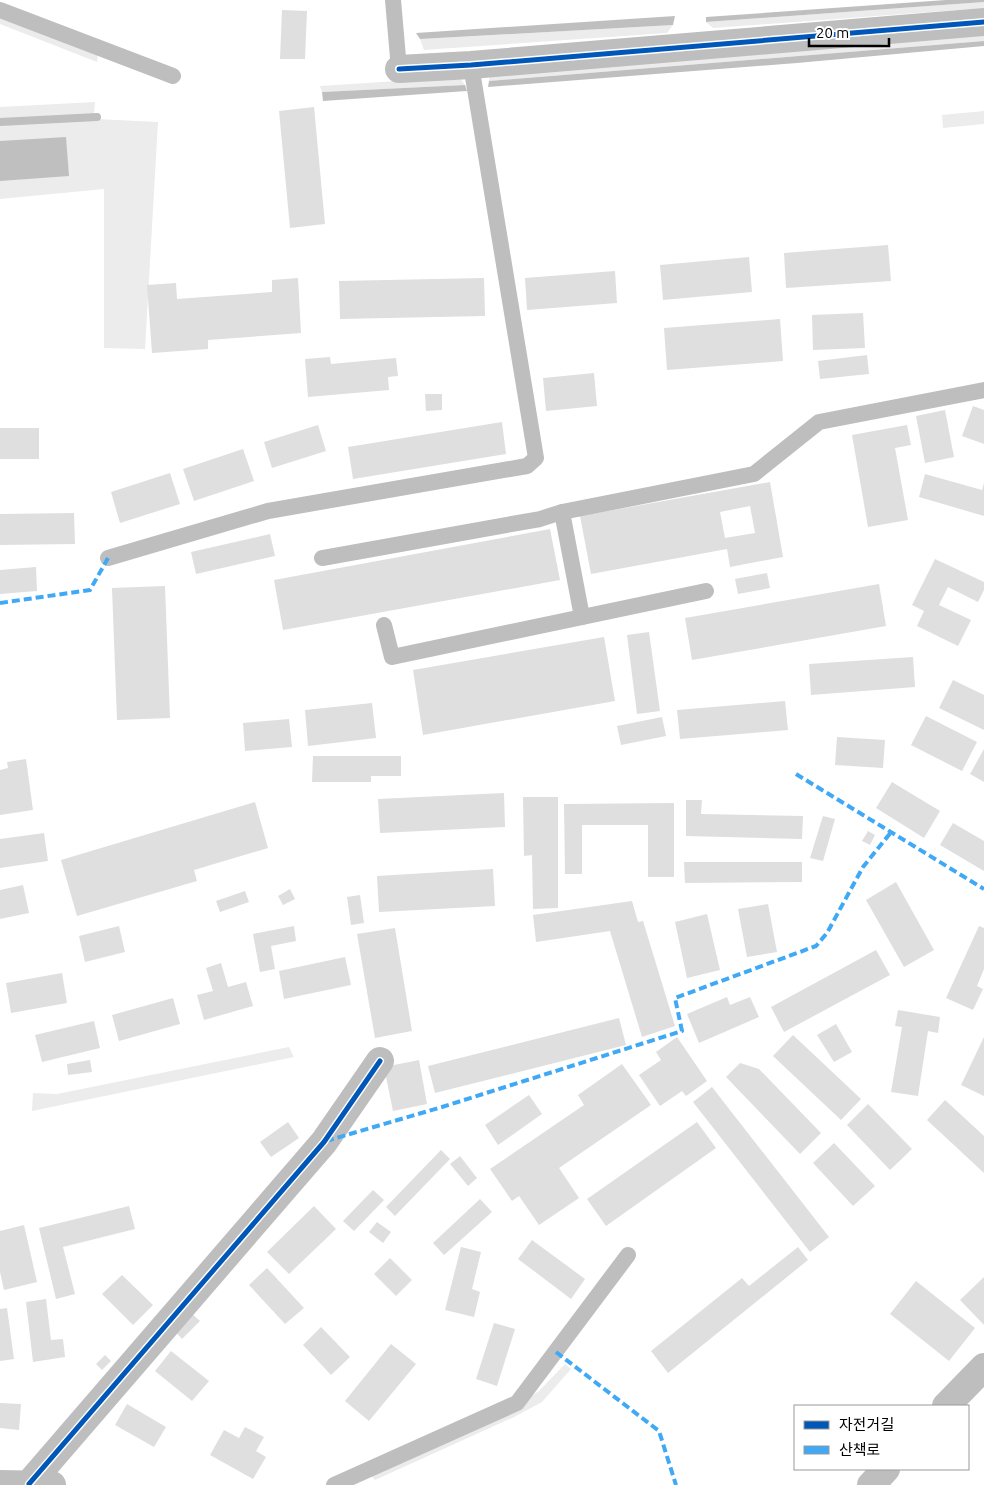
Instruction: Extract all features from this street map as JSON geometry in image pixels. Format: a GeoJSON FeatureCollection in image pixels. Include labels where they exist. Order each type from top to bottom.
{"type":"FeatureCollection","features":[{"type":"Feature","properties":{"kind":"street"},"geometry":{"type":"LineString","coordinates":[[399,69],[471,65],[984,22]]}},
{"type":"Feature","properties":{"kind":"street"},"geometry":{"type":"LineString","coordinates":[[0,1484],[40,1484],[324,1142],[380,1061]]}},
{"type":"Feature","properties":{"kind":"street"},"geometry":{"type":"LineString","coordinates":[[947,1405],[984,1367]]}},
{"type":"Feature","properties":{"kind":"street"},"geometry":{"type":"LineString","coordinates":[[871,1485],[885,1470]]}},
{"type":"Feature","properties":{"kind":"lane"},"geometry":{"type":"LineString","coordinates":[[393,0],[399,69]]}},
{"type":"Feature","properties":{"kind":"lane"},"geometry":{"type":"LineString","coordinates":[[0,10],[173,76]]}},
{"type":"Feature","properties":{"kind":"lane"},"geometry":{"type":"LineString","coordinates":[[108,558],[268,511],[527,466],[536,458],[471,65]]}},
{"type":"Feature","properties":{"kind":"lane"},"geometry":{"type":"LineString","coordinates":[[322,558],[540,519],[562,512],[754,474],[819,422],[984,390]]}},
{"type":"Feature","properties":{"kind":"lane"},"geometry":{"type":"LineString","coordinates":[[562,512],[582,617]]}},
{"type":"Feature","properties":{"kind":"lane"},"geometry":{"type":"LineString","coordinates":[[384,626],[392,657],[706,591]]}},
{"type":"Feature","properties":{"kind":"lane"},"geometry":{"type":"LineString","coordinates":[[334,1485],[517,1403],[628,1255]]}},
{"type":"Feature","properties":{"kind":"shaded area"},"geometry":{"type":"Polygon","coordinates":[[[946,0],[984,0],[984,2],[706,22],[706,17],[946,0]]]}},
{"type":"Feature","properties":{"kind":"shaded area"},"geometry":{"type":"Polygon","coordinates":[[[984,2],[984,8],[713,28],[706,22],[984,2]]]}},
{"type":"Feature","properties":{"kind":"shaded area"},"geometry":{"type":"Polygon","coordinates":[[[0,15],[98,53],[97,62],[0,24],[0,15]]]}},
{"type":"Feature","properties":{"kind":"shaded area"},"geometry":{"type":"Polygon","coordinates":[[[675,16],[673,25],[420,39],[416,33],[675,16]]]}},
{"type":"Feature","properties":{"kind":"shaded area"},"geometry":{"type":"Polygon","coordinates":[[[673,25],[667,33],[424,50],[420,39],[673,25]]]}},
{"type":"Feature","properties":{"kind":"shaded area"},"geometry":{"type":"Polygon","coordinates":[[[984,35],[984,41],[489,81],[490,74],[984,35]]]}},
{"type":"Feature","properties":{"kind":"shaded area"},"geometry":{"type":"Polygon","coordinates":[[[984,41],[984,46],[797,63],[488,87],[489,81],[984,41]]]}},
{"type":"Feature","properties":{"kind":"shaded area"},"geometry":{"type":"Polygon","coordinates":[[[459,77],[465,85],[322,92],[320,86],[459,77]]]}},
{"type":"Feature","properties":{"kind":"shaded area"},"geometry":{"type":"Polygon","coordinates":[[[465,85],[467,91],[323,101],[322,92],[465,85]]]}},
{"type":"Feature","properties":{"kind":"shaded area"},"geometry":{"type":"Polygon","coordinates":[[[95,102],[94,114],[0,119],[0,107],[95,102]]]}},
{"type":"Feature","properties":{"kind":"shaded area"},"geometry":{"type":"Polygon","coordinates":[[[984,111],[984,124],[943,128],[942,115],[984,111]]]}},
{"type":"Feature","properties":{"kind":"shaded area"},"geometry":{"type":"Polygon","coordinates":[[[96,119],[158,122],[145,349],[104,348],[104,189],[0,199],[0,124],[96,119]]]}},
{"type":"Feature","properties":{"kind":"shaded area"},"geometry":{"type":"Polygon","coordinates":[[[66,137],[69,176],[0,181],[0,141],[66,137]]]}},
{"type":"Feature","properties":{"kind":"shaded area"},"geometry":{"type":"Polygon","coordinates":[[[289,1047],[294,1057],[32,1111],[33,1093],[57,1094],[289,1047]]]}},
{"type":"Feature","properties":{"kind":"shaded area"},"geometry":{"type":"Polygon","coordinates":[[[565,1364],[571,1369],[542,1402],[514,1417],[375,1480],[368,1472],[516,1406],[539,1391],[565,1364]]]}},
{"type":"Feature","properties":{"kind":"building"},"geometry":{"type":"Polygon","coordinates":[[[282,10],[307,11],[305,59],[280,59],[282,10]]]}},
{"type":"Feature","properties":{"kind":"building"},"geometry":{"type":"Polygon","coordinates":[[[314,107],[325,224],[290,228],[279,111],[314,107]]]}},
{"type":"Feature","properties":{"kind":"building"},"geometry":{"type":"Polygon","coordinates":[[[888,245],[891,281],[786,288],[784,253],[888,245]]]}},
{"type":"Feature","properties":{"kind":"building"},"geometry":{"type":"Polygon","coordinates":[[[749,257],[752,292],[663,300],[660,265],[749,257]]]}},
{"type":"Feature","properties":{"kind":"building"},"geometry":{"type":"Polygon","coordinates":[[[615,271],[617,303],[527,310],[525,278],[615,271]]]}},
{"type":"Feature","properties":{"kind":"building"},"geometry":{"type":"Polygon","coordinates":[[[298,278],[301,333],[208,340],[208,349],[152,353],[147,285],[176,283],[177,299],[272,292],[272,280],[298,278]]]}},
{"type":"Feature","properties":{"kind":"building"},"geometry":{"type":"Polygon","coordinates":[[[484,278],[485,316],[340,319],[339,281],[484,278]]]}},
{"type":"Feature","properties":{"kind":"building"},"geometry":{"type":"Polygon","coordinates":[[[863,313],[865,348],[813,350],[812,315],[863,313]]]}},
{"type":"Feature","properties":{"kind":"building"},"geometry":{"type":"Polygon","coordinates":[[[780,319],[783,361],[667,370],[664,328],[780,319]]]}},
{"type":"Feature","properties":{"kind":"building"},"geometry":{"type":"Polygon","coordinates":[[[867,355],[869,374],[820,379],[818,361],[867,355]]]}},
{"type":"Feature","properties":{"kind":"building"},"geometry":{"type":"Polygon","coordinates":[[[330,357],[331,364],[396,358],[398,376],[388,377],[389,390],[308,397],[305,359],[330,357]]]}},
{"type":"Feature","properties":{"kind":"building"},"geometry":{"type":"Polygon","coordinates":[[[594,373],[597,406],[546,411],[543,378],[594,373]]]}},
{"type":"Feature","properties":{"kind":"building"},"geometry":{"type":"Polygon","coordinates":[[[425,394],[442,394],[442,410],[426,411],[425,394]]]}},
{"type":"Feature","properties":{"kind":"building"},"geometry":{"type":"Polygon","coordinates":[[[973,406],[984,410],[984,444],[962,436],[973,406]]]}},
{"type":"Feature","properties":{"kind":"building"},"geometry":{"type":"Polygon","coordinates":[[[945,410],[954,457],[925,463],[916,416],[945,410]]]}},
{"type":"Feature","properties":{"kind":"building"},"geometry":{"type":"Polygon","coordinates":[[[502,422],[506,454],[353,479],[348,447],[502,422]]]}},
{"type":"Feature","properties":{"kind":"building"},"geometry":{"type":"Polygon","coordinates":[[[318,425],[326,451],[272,468],[264,442],[318,425]]]}},
{"type":"Feature","properties":{"kind":"building"},"geometry":{"type":"Polygon","coordinates":[[[907,425],[911,445],[895,448],[908,520],[868,527],[852,435],[907,425]]]}},
{"type":"Feature","properties":{"kind":"building"},"geometry":{"type":"Polygon","coordinates":[[[0,428],[39,428],[39,459],[0,459],[0,428]]]}},
{"type":"Feature","properties":{"kind":"building"},"geometry":{"type":"Polygon","coordinates":[[[243,449],[254,481],[194,501],[183,469],[243,449]]]}},
{"type":"Feature","properties":{"kind":"building"},"geometry":{"type":"Polygon","coordinates":[[[170,473],[180,504],[120,523],[111,492],[170,473]]]}},
{"type":"Feature","properties":{"kind":"building"},"geometry":{"type":"Polygon","coordinates":[[[925,474],[982,490],[984,483],[984,516],[919,497],[925,474]]]}},
{"type":"Feature","properties":{"kind":"building"},"geometry":{"type":"Polygon","coordinates":[[[770,482],[783,557],[730,567],[727,549],[591,574],[580,516],[770,482]],[[750,506],[720,512],[725,538],[755,533],[750,506]]]}},
{"type":"Feature","properties":{"kind":"building"},"geometry":{"type":"Polygon","coordinates":[[[74,513],[75,544],[0,545],[0,514],[74,513]]]}},
{"type":"Feature","properties":{"kind":"building"},"geometry":{"type":"Polygon","coordinates":[[[550,529],[560,580],[283,630],[274,580],[550,529]]]}},
{"type":"Feature","properties":{"kind":"building"},"geometry":{"type":"Polygon","coordinates":[[[270,534],[275,556],[196,574],[191,552],[270,534]]]}},
{"type":"Feature","properties":{"kind":"building"},"geometry":{"type":"Polygon","coordinates":[[[935,559],[984,582],[984,590],[978,602],[948,587],[939,605],[971,620],[958,646],[917,626],[924,611],[912,605],[935,559]]]}},
{"type":"Feature","properties":{"kind":"building"},"geometry":{"type":"Polygon","coordinates":[[[36,567],[37,591],[0,594],[0,570],[36,567]]]}},
{"type":"Feature","properties":{"kind":"building"},"geometry":{"type":"Polygon","coordinates":[[[767,573],[770,588],[738,594],[735,579],[767,573]]]}},
{"type":"Feature","properties":{"kind":"building"},"geometry":{"type":"Polygon","coordinates":[[[879,584],[886,626],[692,660],[685,618],[879,584]]]}},
{"type":"Feature","properties":{"kind":"building"},"geometry":{"type":"Polygon","coordinates":[[[165,586],[170,718],[117,720],[112,588],[165,586]]]}},
{"type":"Feature","properties":{"kind":"building"},"geometry":{"type":"Polygon","coordinates":[[[649,632],[660,711],[637,714],[627,635],[649,632]]]}},
{"type":"Feature","properties":{"kind":"building"},"geometry":{"type":"Polygon","coordinates":[[[604,637],[615,701],[423,735],[413,670],[604,637]]]}},
{"type":"Feature","properties":{"kind":"building"},"geometry":{"type":"Polygon","coordinates":[[[913,657],[915,687],[811,695],[809,664],[913,657]]]}},
{"type":"Feature","properties":{"kind":"building"},"geometry":{"type":"Polygon","coordinates":[[[953,680],[984,695],[984,730],[939,708],[953,680]]]}},
{"type":"Feature","properties":{"kind":"building"},"geometry":{"type":"Polygon","coordinates":[[[785,701],[788,730],[680,739],[677,710],[785,701]]]}},
{"type":"Feature","properties":{"kind":"building"},"geometry":{"type":"Polygon","coordinates":[[[372,703],[376,738],[308,746],[305,710],[372,703]]]}},
{"type":"Feature","properties":{"kind":"building"},"geometry":{"type":"Polygon","coordinates":[[[926,716],[977,742],[962,771],[911,745],[926,716]]]}},
{"type":"Feature","properties":{"kind":"building"},"geometry":{"type":"Polygon","coordinates":[[[662,717],[666,736],[621,745],[617,726],[662,717]]]}},
{"type":"Feature","properties":{"kind":"building"},"geometry":{"type":"Polygon","coordinates":[[[289,719],[292,747],[245,751],[243,723],[289,719]]]}},
{"type":"Feature","properties":{"kind":"building"},"geometry":{"type":"Polygon","coordinates":[[[837,737],[885,740],[883,768],[835,765],[837,737]]]}},
{"type":"Feature","properties":{"kind":"building"},"geometry":{"type":"Polygon","coordinates":[[[984,749],[984,782],[970,774],[984,749]]]}},
{"type":"Feature","properties":{"kind":"building"},"geometry":{"type":"Polygon","coordinates":[[[313,756],[401,756],[401,776],[371,776],[371,782],[312,782],[313,756]]]}},
{"type":"Feature","properties":{"kind":"building"},"geometry":{"type":"Polygon","coordinates":[[[26,759],[33,810],[0,815],[0,770],[8,768],[7,762],[26,759]]]}},
{"type":"Feature","properties":{"kind":"building"},"geometry":{"type":"Polygon","coordinates":[[[892,782],[940,811],[924,838],[876,808],[892,782]]]}},
{"type":"Feature","properties":{"kind":"building"},"geometry":{"type":"Polygon","coordinates":[[[504,793],[505,827],[380,833],[378,799],[504,793]]]}},
{"type":"Feature","properties":{"kind":"building"},"geometry":{"type":"Polygon","coordinates":[[[523,797],[558,797],[558,908],[533,909],[532,855],[524,856],[523,797]]]}},
{"type":"Feature","properties":{"kind":"building"},"geometry":{"type":"Polygon","coordinates":[[[686,800],[702,800],[701,814],[803,816],[802,839],[686,836],[686,800]]]}},
{"type":"Feature","properties":{"kind":"building"},"geometry":{"type":"Polygon","coordinates":[[[255,802],[268,848],[194,870],[197,881],[77,916],[61,860],[255,802]]]}},
{"type":"Feature","properties":{"kind":"building"},"geometry":{"type":"Polygon","coordinates":[[[674,803],[674,877],[648,877],[648,825],[582,825],[582,874],[565,874],[564,804],[674,803]]]}},
{"type":"Feature","properties":{"kind":"building"},"geometry":{"type":"Polygon","coordinates":[[[823,816],[835,819],[823,861],[810,858],[823,816]]]}},
{"type":"Feature","properties":{"kind":"building"},"geometry":{"type":"Polygon","coordinates":[[[953,823],[984,841],[984,871],[940,845],[953,823]]]}},
{"type":"Feature","properties":{"kind":"building"},"geometry":{"type":"Polygon","coordinates":[[[868,831],[875,835],[870,845],[862,841],[868,831]]]}},
{"type":"Feature","properties":{"kind":"building"},"geometry":{"type":"Polygon","coordinates":[[[44,833],[48,861],[0,868],[0,839],[44,833]]]}},
{"type":"Feature","properties":{"kind":"building"},"geometry":{"type":"Polygon","coordinates":[[[684,862],[802,862],[802,882],[685,883],[684,862]]]}},
{"type":"Feature","properties":{"kind":"building"},"geometry":{"type":"Polygon","coordinates":[[[493,869],[495,906],[379,912],[377,876],[493,869]]]}},
{"type":"Feature","properties":{"kind":"building"},"geometry":{"type":"Polygon","coordinates":[[[896,882],[934,950],[904,967],[866,900],[896,882]]]}},
{"type":"Feature","properties":{"kind":"building"},"geometry":{"type":"Polygon","coordinates":[[[23,885],[29,913],[0,919],[0,890],[23,885]]]}},
{"type":"Feature","properties":{"kind":"building"},"geometry":{"type":"Polygon","coordinates":[[[290,889],[295,899],[283,905],[278,896],[290,889]]]}},
{"type":"Feature","properties":{"kind":"building"},"geometry":{"type":"Polygon","coordinates":[[[245,891],[249,902],[220,912],[216,901],[245,891]]]}},
{"type":"Feature","properties":{"kind":"building"},"geometry":{"type":"Polygon","coordinates":[[[360,895],[364,923],[351,925],[347,897],[360,895]]]}},
{"type":"Feature","properties":{"kind":"building"},"geometry":{"type":"Polygon","coordinates":[[[632,901],[638,922],[643,921],[675,1026],[642,1037],[610,931],[536,942],[533,915],[632,901]]]}},
{"type":"Feature","properties":{"kind":"building"},"geometry":{"type":"Polygon","coordinates":[[[768,904],[777,952],[747,957],[738,909],[768,904]]]}},
{"type":"Feature","properties":{"kind":"building"},"geometry":{"type":"Polygon","coordinates":[[[707,914],[720,970],[687,978],[675,922],[707,914]]]}},
{"type":"Feature","properties":{"kind":"building"},"geometry":{"type":"Polygon","coordinates":[[[119,926],[125,952],[85,962],[79,936],[119,926]]]}},
{"type":"Feature","properties":{"kind":"building"},"geometry":{"type":"Polygon","coordinates":[[[294,926],[296,941],[271,946],[275,969],[260,972],[253,934],[294,926]]]}},
{"type":"Feature","properties":{"kind":"building"},"geometry":{"type":"Polygon","coordinates":[[[979,926],[984,928],[984,969],[977,986],[983,989],[973,1010],[946,998],[979,926]]]}},
{"type":"Feature","properties":{"kind":"building"},"geometry":{"type":"Polygon","coordinates":[[[395,928],[412,1031],[375,1038],[357,934],[395,928]]]}},
{"type":"Feature","properties":{"kind":"building"},"geometry":{"type":"Polygon","coordinates":[[[876,950],[890,975],[784,1032],[771,1007],[876,950]]]}},
{"type":"Feature","properties":{"kind":"building"},"geometry":{"type":"Polygon","coordinates":[[[345,957],[351,985],[284,999],[279,971],[345,957]]]}},
{"type":"Feature","properties":{"kind":"building"},"geometry":{"type":"Polygon","coordinates":[[[221,963],[228,987],[246,982],[253,1006],[204,1020],[197,995],[213,991],[206,968],[221,963]]]}},
{"type":"Feature","properties":{"kind":"building"},"geometry":{"type":"Polygon","coordinates":[[[62,973],[67,1003],[11,1013],[6,983],[62,973]]]}},
{"type":"Feature","properties":{"kind":"building"},"geometry":{"type":"Polygon","coordinates":[[[727,997],[730,1005],[750,997],[759,1017],[699,1043],[687,1014],[727,997]]]}},
{"type":"Feature","properties":{"kind":"building"},"geometry":{"type":"Polygon","coordinates":[[[173,998],[180,1024],[119,1041],[112,1015],[173,998]]]}},
{"type":"Feature","properties":{"kind":"building"},"geometry":{"type":"Polygon","coordinates":[[[898,1010],[940,1017],[938,1033],[928,1031],[918,1096],[891,1092],[902,1027],[895,1026],[898,1010]]]}},
{"type":"Feature","properties":{"kind":"building"},"geometry":{"type":"Polygon","coordinates":[[[619,1018],[626,1045],[435,1093],[428,1066],[619,1018]]]}},
{"type":"Feature","properties":{"kind":"building"},"geometry":{"type":"Polygon","coordinates":[[[94,1021],[100,1048],[42,1062],[35,1035],[94,1021]]]}},
{"type":"Feature","properties":{"kind":"building"},"geometry":{"type":"Polygon","coordinates":[[[836,1024],[852,1052],[834,1062],[817,1035],[836,1024]]]}},
{"type":"Feature","properties":{"kind":"building"},"geometry":{"type":"Polygon","coordinates":[[[793,1035],[861,1099],[841,1120],[773,1056],[793,1035]]]}},
{"type":"Feature","properties":{"kind":"building"},"geometry":{"type":"Polygon","coordinates":[[[677,1037],[707,1081],[686,1096],[682,1091],[660,1106],[639,1075],[661,1060],[656,1052],[677,1037]]]}},
{"type":"Feature","properties":{"kind":"building"},"geometry":{"type":"Polygon","coordinates":[[[984,1037],[984,1096],[961,1085],[984,1037]]]}},
{"type":"Feature","properties":{"kind":"building"},"geometry":{"type":"Polygon","coordinates":[[[90,1060],[92,1072],[68,1075],[67,1064],[90,1060]]]}},
{"type":"Feature","properties":{"kind":"building"},"geometry":{"type":"Polygon","coordinates":[[[419,1060],[427,1104],[393,1111],[384,1067],[419,1060]]]}},
{"type":"Feature","properties":{"kind":"building"},"geometry":{"type":"Polygon","coordinates":[[[740,1063],[759,1069],[821,1133],[800,1154],[726,1077],[740,1063]]]}},
{"type":"Feature","properties":{"kind":"building"},"geometry":{"type":"Polygon","coordinates":[[[622,1064],[651,1105],[559,1168],[579,1198],[539,1225],[519,1196],[512,1201],[490,1169],[584,1105],[578,1095],[622,1064]]]}},
{"type":"Feature","properties":{"kind":"building"},"geometry":{"type":"Polygon","coordinates":[[[712,1087],[829,1237],[810,1252],[693,1102],[712,1087]]]}},
{"type":"Feature","properties":{"kind":"building"},"geometry":{"type":"Polygon","coordinates":[[[529,1095],[542,1114],[498,1145],[485,1125],[529,1095]]]}},
{"type":"Feature","properties":{"kind":"building"},"geometry":{"type":"Polygon","coordinates":[[[945,1100],[984,1136],[984,1173],[927,1120],[945,1100]]]}},
{"type":"Feature","properties":{"kind":"building"},"geometry":{"type":"Polygon","coordinates":[[[868,1104],[912,1149],[890,1170],[847,1125],[868,1104]]]}},
{"type":"Feature","properties":{"kind":"building"},"geometry":{"type":"Polygon","coordinates":[[[288,1122],[299,1138],[271,1157],[260,1142],[288,1122]]]}},
{"type":"Feature","properties":{"kind":"building"},"geometry":{"type":"Polygon","coordinates":[[[697,1122],[716,1148],[606,1226],[587,1199],[697,1122]]]}},
{"type":"Feature","properties":{"kind":"building"},"geometry":{"type":"Polygon","coordinates":[[[834,1143],[875,1186],[853,1206],[813,1163],[834,1143]]]}},
{"type":"Feature","properties":{"kind":"building"},"geometry":{"type":"Polygon","coordinates":[[[441,1150],[450,1159],[395,1216],[386,1207],[441,1150]]]}},
{"type":"Feature","properties":{"kind":"building"},"geometry":{"type":"Polygon","coordinates":[[[460,1156],[477,1178],[468,1186],[450,1164],[460,1156]]]}},
{"type":"Feature","properties":{"kind":"building"},"geometry":{"type":"Polygon","coordinates":[[[373,1190],[384,1200],[354,1231],[343,1221],[373,1190]]]}},
{"type":"Feature","properties":{"kind":"building"},"geometry":{"type":"Polygon","coordinates":[[[480,1199],[492,1212],[444,1255],[433,1243],[480,1199]]]}},
{"type":"Feature","properties":{"kind":"building"},"geometry":{"type":"Polygon","coordinates":[[[129,1206],[135,1229],[63,1247],[75,1294],[56,1299],[39,1228],[129,1206]]]}},
{"type":"Feature","properties":{"kind":"building"},"geometry":{"type":"Polygon","coordinates":[[[314,1206],[336,1229],[289,1274],[267,1252],[314,1206]]]}},
{"type":"Feature","properties":{"kind":"building"},"geometry":{"type":"Polygon","coordinates":[[[377,1222],[391,1232],[383,1243],[369,1232],[377,1222]]]}},
{"type":"Feature","properties":{"kind":"building"},"geometry":{"type":"Polygon","coordinates":[[[24,1225],[37,1282],[4,1290],[0,1272],[0,1231],[24,1225]]]}},
{"type":"Feature","properties":{"kind":"building"},"geometry":{"type":"Polygon","coordinates":[[[532,1240],[585,1279],[571,1299],[518,1259],[532,1240]]]}},
{"type":"Feature","properties":{"kind":"building"},"geometry":{"type":"Polygon","coordinates":[[[461,1247],[481,1252],[472,1289],[480,1292],[474,1317],[445,1310],[461,1247]]]}},
{"type":"Feature","properties":{"kind":"building"},"geometry":{"type":"Polygon","coordinates":[[[798,1247],[808,1260],[668,1373],[651,1351],[742,1278],[749,1286],[798,1247]]]}},
{"type":"Feature","properties":{"kind":"building"},"geometry":{"type":"Polygon","coordinates":[[[390,1258],[412,1280],[396,1296],[374,1274],[390,1258]]]}},
{"type":"Feature","properties":{"kind":"building"},"geometry":{"type":"Polygon","coordinates":[[[267,1268],[304,1308],[285,1324],[249,1285],[267,1268]]]}},
{"type":"Feature","properties":{"kind":"building"},"geometry":{"type":"Polygon","coordinates":[[[122,1275],[153,1305],[133,1325],[102,1294],[122,1275]]]}},
{"type":"Feature","properties":{"kind":"building"},"geometry":{"type":"Polygon","coordinates":[[[984,1277],[984,1325],[960,1300],[984,1277]]]}},
{"type":"Feature","properties":{"kind":"building"},"geometry":{"type":"Polygon","coordinates":[[[916,1281],[975,1328],[949,1361],[890,1314],[916,1281]]]}},
{"type":"Feature","properties":{"kind":"building"},"geometry":{"type":"Polygon","coordinates":[[[46,1299],[51,1340],[63,1339],[65,1357],[33,1362],[26,1302],[46,1299]]]}},
{"type":"Feature","properties":{"kind":"building"},"geometry":{"type":"Polygon","coordinates":[[[7,1308],[14,1359],[0,1361],[0,1309],[7,1308]]]}},
{"type":"Feature","properties":{"kind":"building"},"geometry":{"type":"Polygon","coordinates":[[[189,1311],[200,1321],[182,1339],[172,1328],[189,1311]]]}},
{"type":"Feature","properties":{"kind":"building"},"geometry":{"type":"Polygon","coordinates":[[[494,1323],[515,1329],[497,1386],[476,1379],[494,1323]]]}},
{"type":"Feature","properties":{"kind":"building"},"geometry":{"type":"Polygon","coordinates":[[[321,1327],[350,1357],[331,1375],[303,1345],[321,1327]]]}},
{"type":"Feature","properties":{"kind":"building"},"geometry":{"type":"Polygon","coordinates":[[[391,1344],[416,1364],[369,1421],[345,1401],[391,1344]]]}},
{"type":"Feature","properties":{"kind":"building"},"geometry":{"type":"Polygon","coordinates":[[[171,1351],[209,1381],[192,1401],[155,1371],[171,1351]]]}},
{"type":"Feature","properties":{"kind":"building"},"geometry":{"type":"Polygon","coordinates":[[[105,1355],[111,1361],[102,1370],[96,1364],[105,1355]]]}},
{"type":"Feature","properties":{"kind":"building"},"geometry":{"type":"Polygon","coordinates":[[[0,1403],[21,1404],[19,1430],[0,1428],[0,1403]]]}},
{"type":"Feature","properties":{"kind":"building"},"geometry":{"type":"Polygon","coordinates":[[[127,1404],[166,1427],[154,1447],[115,1425],[127,1404]]]}},
{"type":"Feature","properties":{"kind":"building"},"geometry":{"type":"Polygon","coordinates":[[[245,1427],[264,1437],[256,1451],[266,1457],[253,1479],[210,1455],[224,1430],[239,1438],[245,1427]]]}},
{"type":"Feature","properties":{"kind":"waterway"},"geometry":{"type":"LineString","coordinates":[[0,122],[97,117]]}},
{"type":"Feature","properties":{"kind":"marked path"},"geometry":{"type":"LineString","coordinates":[[0,603],[90,590],[108,558]]}},
{"type":"Feature","properties":{"kind":"marked path"},"geometry":{"type":"LineString","coordinates":[[796,774],[984,889]]}},
{"type":"Feature","properties":{"kind":"marked path"},"geometry":{"type":"LineString","coordinates":[[326,1141],[442,1107],[682,1031],[675,998],[816,946],[827,933],[863,867],[892,831]]}},
{"type":"Feature","properties":{"kind":"marked path"},"geometry":{"type":"LineString","coordinates":[[556,1352],[659,1431],[676,1485]]}},
{"type":"Feature","properties":{"kind":"cycle path"},"geometry":{"type":"LineString","coordinates":[[399,69],[471,65],[984,22]]}},
{"type":"Feature","properties":{"kind":"cycle path"},"geometry":{"type":"LineString","coordinates":[[29,1484],[324,1142],[380,1061]]}}]}
